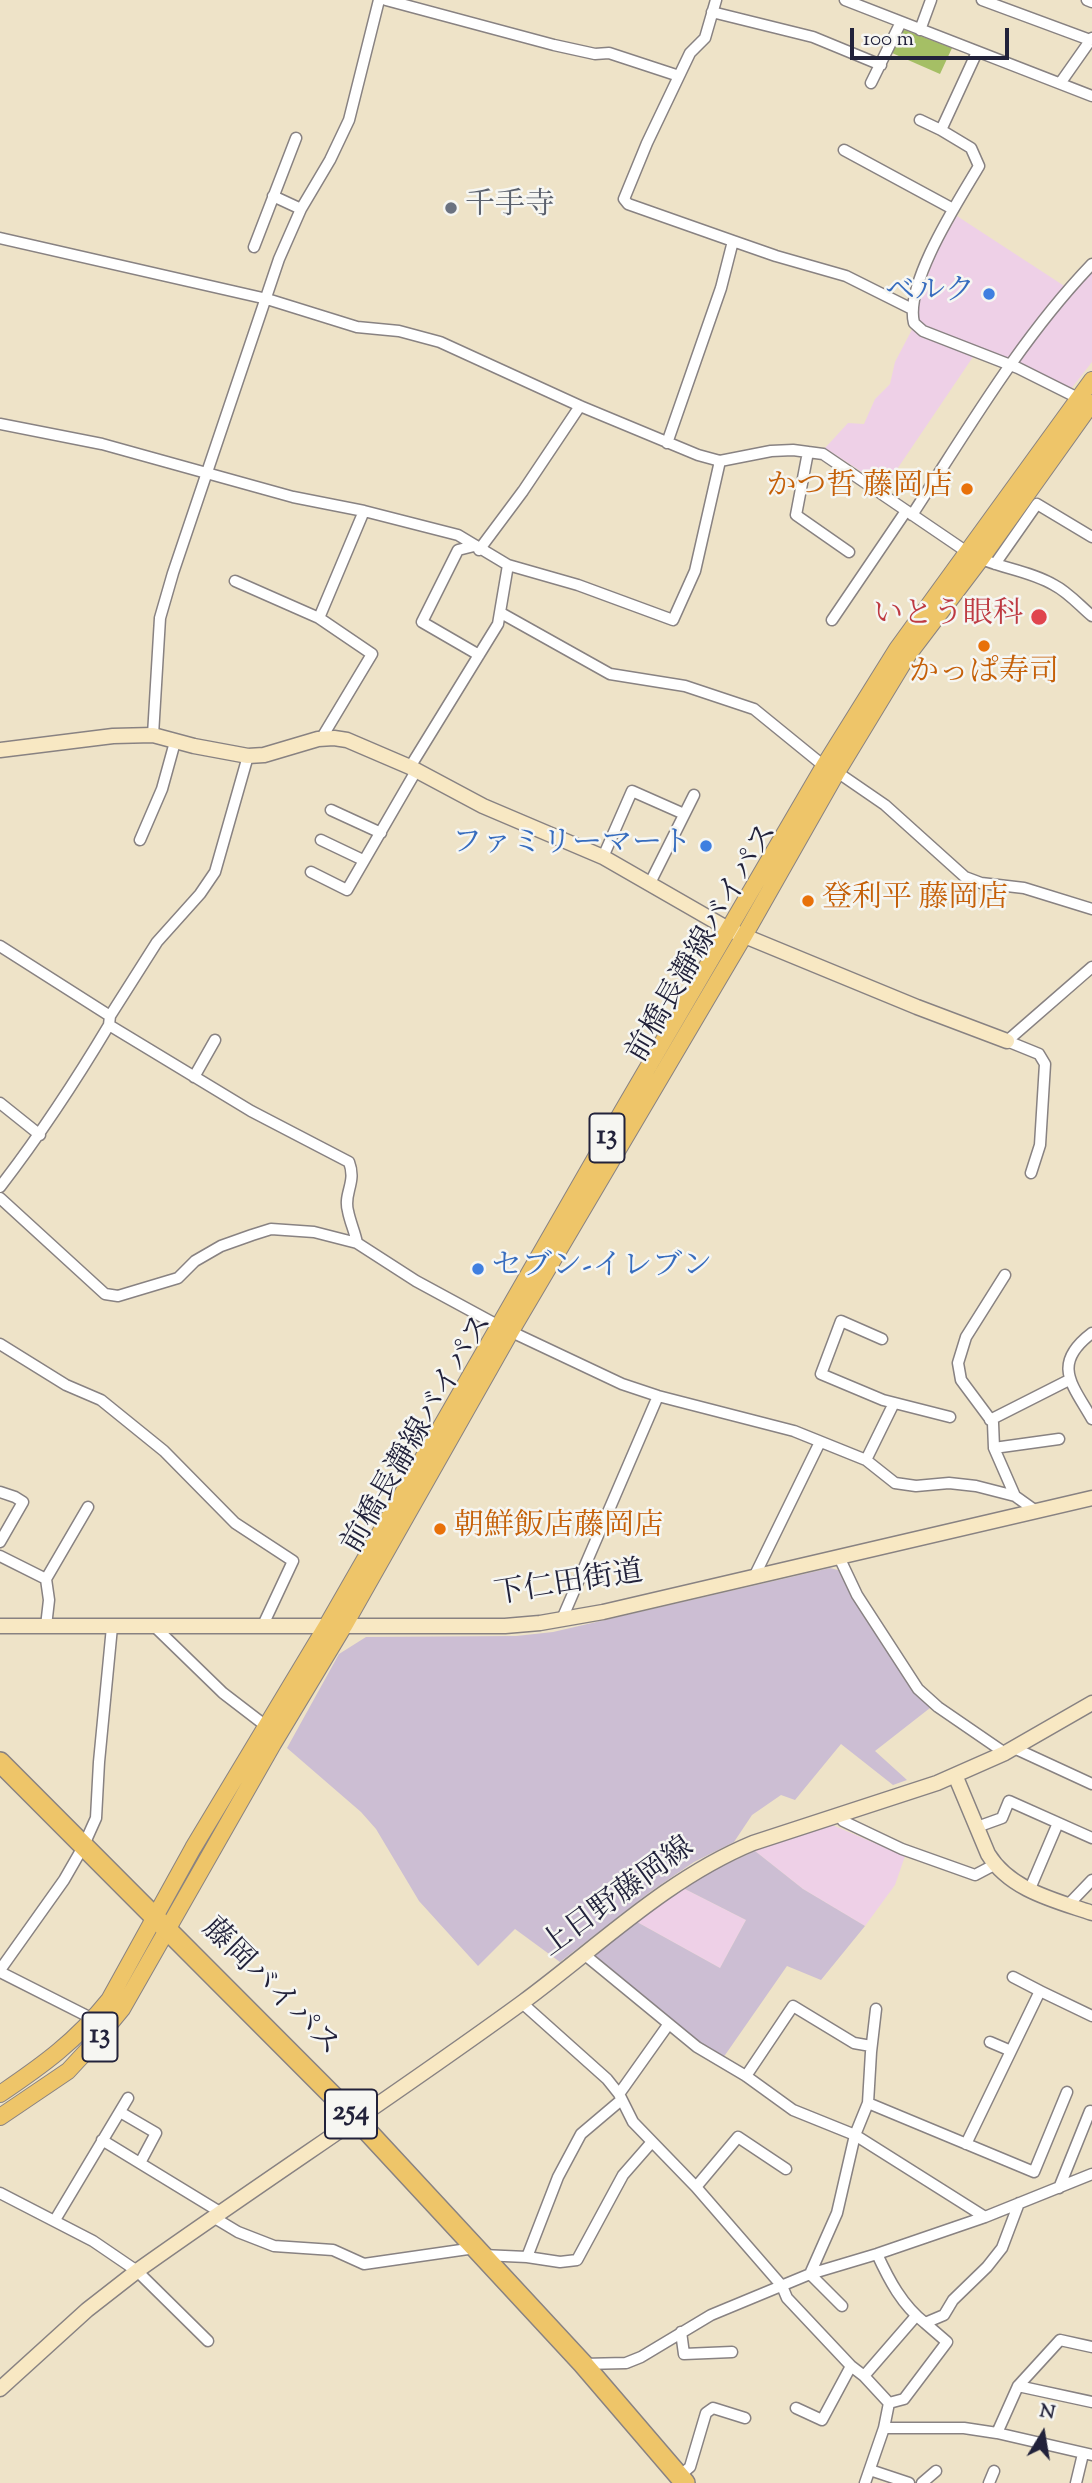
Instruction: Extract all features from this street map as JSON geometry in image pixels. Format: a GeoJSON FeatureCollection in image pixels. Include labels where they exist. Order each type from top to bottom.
{"type":"FeatureCollection","features":[{"type":"Feature","properties":{"kind":"highway","name":"藤岡バイパス"},"geometry":{"type":"LineString","coordinates":[[0,1762],[357,2120],[583,2364],[682,2479]]}},
{"type":"Feature","properties":{"kind":"main road","name":"前橋長瀞線バイパス"},"geometry":{"type":"LineString","coordinates":[[0,2117],[54,2082],[94,2043],[128,1999],[161,1922],[266,1726],[505,1329],[737,933],[897,649],[981,559],[1085,401],[1092,380]]}},
{"type":"Feature","properties":{"kind":"main road","name":"前橋長瀞線バイパス"},"geometry":{"type":"LineString","coordinates":[[0,2094],[55,2056],[93,2019],[161,1922],[344,1626],[505,1329]]}},
{"type":"Feature","properties":{"kind":"street"},"geometry":{"type":"LineString","coordinates":[[153,735],[160,618],[279,259],[301,209],[330,160],[349,120],[379,0]]}},
{"type":"Feature","properties":{"kind":"street"},"geometry":{"type":"LineString","coordinates":[[386,0],[582,51],[609,53],[679,76]]}},
{"type":"Feature","properties":{"kind":"street"},"geometry":{"type":"LineString","coordinates":[[716,0],[705,38],[690,53],[647,143],[624,199],[628,204],[776,256],[846,276],[912,309]]}},
{"type":"Feature","properties":{"kind":"street"},"geometry":{"type":"LineString","coordinates":[[845,0],[1092,96]]}},
{"type":"Feature","properties":{"kind":"street"},"geometry":{"type":"LineString","coordinates":[[920,30],[931,0]]}},
{"type":"Feature","properties":{"kind":"street"},"geometry":{"type":"LineString","coordinates":[[982,0],[1091,39],[1061,82]]}},
{"type":"Feature","properties":{"kind":"street"},"geometry":{"type":"LineString","coordinates":[[1087,0],[1092,2]]}},
{"type":"Feature","properties":{"kind":"street"},"geometry":{"type":"LineString","coordinates":[[712,12],[813,37],[881,65]]}},
{"type":"Feature","properties":{"kind":"street"},"geometry":{"type":"LineString","coordinates":[[871,83],[901,22]]}},
{"type":"Feature","properties":{"kind":"street"},"geometry":{"type":"LineString","coordinates":[[941,130],[977,52]]}},
{"type":"Feature","properties":{"kind":"street"},"geometry":{"type":"LineString","coordinates":[[920,120],[971,148],[979,166],[930,251],[912,309],[914,323],[923,331],[1011,365],[1085,401]]}},
{"type":"Feature","properties":{"kind":"street"},"geometry":{"type":"LineString","coordinates":[[254,247],[296,138]]}},
{"type":"Feature","properties":{"kind":"street"},"geometry":{"type":"LineString","coordinates":[[844,150],[953,209]]}},
{"type":"Feature","properties":{"kind":"street"},"geometry":{"type":"LineString","coordinates":[[274,196],[301,209]]}},
{"type":"Feature","properties":{"kind":"street"},"geometry":{"type":"LineString","coordinates":[[0,238],[267,299],[357,327],[399,331],[440,342],[667,443],[720,461],[771,452],[823,454],[981,559],[1056,585],[1092,616]]}},
{"type":"Feature","properties":{"kind":"street"},"geometry":{"type":"LineString","coordinates":[[667,443],[721,288],[733,241]]}},
{"type":"Feature","properties":{"kind":"street"},"geometry":{"type":"LineString","coordinates":[[832,620],[1011,365],[1064,293],[1092,264]]}},
{"type":"Feature","properties":{"kind":"street"},"geometry":{"type":"LineString","coordinates":[[479,655],[422,622],[458,550],[477,548],[523,491],[580,406]]}},
{"type":"Feature","properties":{"kind":"street"},"geometry":{"type":"LineString","coordinates":[[0,424],[102,444],[293,497],[364,511],[458,535],[508,565],[578,585],[673,620],[695,571],[720,461]]}},
{"type":"Feature","properties":{"kind":"street"},"geometry":{"type":"LineString","coordinates":[[808,452],[796,514],[849,552]]}},
{"type":"Feature","properties":{"kind":"street"},"geometry":{"type":"LineString","coordinates":[[981,559],[1037,504],[1092,537]]}},
{"type":"Feature","properties":{"kind":"street"},"geometry":{"type":"LineString","coordinates":[[319,618],[364,511]]}},
{"type":"Feature","properties":{"kind":"street"},"geometry":{"type":"LineString","coordinates":[[311,872],[347,890],[381,833],[413,769],[498,624],[502,613],[508,565]]}},
{"type":"Feature","properties":{"kind":"street"},"geometry":{"type":"LineString","coordinates":[[235,581],[319,618],[372,653],[321,739]]}},
{"type":"Feature","properties":{"kind":"street"},"geometry":{"type":"LineString","coordinates":[[502,613],[610,674],[685,686],[754,709],[830,769],[885,805],[965,877],[981,883],[1024,888],[1092,909]]}},
{"type":"Feature","properties":{"kind":"street"},"geometry":{"type":"LineString","coordinates":[[0,750],[113,736],[153,735],[248,756],[264,755],[321,739],[347,740],[413,769],[482,806],[603,857],[737,933],[1039,1054],[1045,1064],[1040,1145],[1031,1173]]}},
{"type":"Feature","properties":{"kind":"street"},"geometry":{"type":"LineString","coordinates":[[140,840],[162,789],[175,742]]}},
{"type":"Feature","properties":{"kind":"street"},"geometry":{"type":"LineString","coordinates":[[0,1187],[40,1135],[157,942],[200,894],[215,872],[248,756]]}},
{"type":"Feature","properties":{"kind":"street"},"geometry":{"type":"LineString","coordinates":[[603,857],[632,791],[684,814]]}},
{"type":"Feature","properties":{"kind":"street"},"geometry":{"type":"LineString","coordinates":[[650,883],[694,794]]}},
{"type":"Feature","properties":{"kind":"street"},"geometry":{"type":"LineString","coordinates":[[331,810],[381,833]]}},
{"type":"Feature","properties":{"kind":"street"},"geometry":{"type":"LineString","coordinates":[[321,840],[363,860]]}},
{"type":"Feature","properties":{"kind":"street"},"geometry":{"type":"LineString","coordinates":[[0,946],[194,1077],[251,1111],[349,1162],[353,1172],[347,1210],[357,1244]]}},
{"type":"Feature","properties":{"kind":"street"},"geometry":{"type":"LineString","coordinates":[[1007,1041],[1092,967]]}},
{"type":"Feature","properties":{"kind":"street"},"geometry":{"type":"LineString","coordinates":[[194,1077],[215,1040]]}},
{"type":"Feature","properties":{"kind":"street"},"geometry":{"type":"LineString","coordinates":[[0,1103],[40,1135]]}},
{"type":"Feature","properties":{"kind":"street"},"geometry":{"type":"LineString","coordinates":[[0,1198],[105,1294],[118,1296],[178,1278],[195,1261],[221,1246],[271,1229],[314,1232],[357,1244],[416,1281],[505,1329],[622,1384],[794,1431],[866,1460],[895,1483],[916,1486],[949,1483],[962,1485],[1015,1496],[1036,1511]]}},
{"type":"Feature","properties":{"kind":"street"},"geometry":{"type":"LineString","coordinates":[[1005,1275],[966,1337],[958,1363],[961,1380],[993,1423],[994,1448],[1015,1496]]}},
{"type":"Feature","properties":{"kind":"street"},"geometry":{"type":"LineString","coordinates":[[883,1339],[841,1321],[821,1374],[894,1403],[950,1417]]}},
{"type":"Feature","properties":{"kind":"street"},"geometry":{"type":"LineString","coordinates":[[1092,1333],[1083,1340],[1069,1360],[1067,1376],[1092,1419]]}},
{"type":"Feature","properties":{"kind":"street"},"geometry":{"type":"LineString","coordinates":[[0,1344],[66,1385],[101,1400],[164,1451],[235,1523],[293,1561],[263,1625]]}},
{"type":"Feature","properties":{"kind":"street"},"geometry":{"type":"LineString","coordinates":[[990,1420],[1069,1380]]}},
{"type":"Feature","properties":{"kind":"street"},"geometry":{"type":"LineString","coordinates":[[562,1619],[658,1396]]}},
{"type":"Feature","properties":{"kind":"street"},"geometry":{"type":"LineString","coordinates":[[866,1460],[894,1403]]}},
{"type":"Feature","properties":{"kind":"street"},"geometry":{"type":"LineString","coordinates":[[994,1448],[1059,1439]]}},
{"type":"Feature","properties":{"kind":"street"},"geometry":{"type":"LineString","coordinates":[[754,1577],[820,1442]]}},
{"type":"Feature","properties":{"kind":"street"},"geometry":{"type":"LineString","coordinates":[[0,1492],[23,1502],[0,1542]]}},
{"type":"Feature","properties":{"kind":"street","name":"下仁田街道"},"geometry":{"type":"LineString","coordinates":[[0,1626],[505,1626],[562,1619],[1092,1498]]}},
{"type":"Feature","properties":{"kind":"street"},"geometry":{"type":"LineString","coordinates":[[46,1626],[49,1600],[46,1579],[88,1507]]}},
{"type":"Feature","properties":{"kind":"street"},"geometry":{"type":"LineString","coordinates":[[0,1556],[46,1579]]}},
{"type":"Feature","properties":{"kind":"street"},"geometry":{"type":"LineString","coordinates":[[839,1557],[857,1595],[918,1689],[938,1707],[1009,1750],[1092,1784]]}},
{"type":"Feature","properties":{"kind":"street"},"geometry":{"type":"LineString","coordinates":[[93,2019],[0,1971],[64,1880],[96,1818],[112,1627]]}},
{"type":"Feature","properties":{"kind":"street"},"geometry":{"type":"LineString","coordinates":[[155,1627],[223,1693],[266,1726]]}},
{"type":"Feature","properties":{"kind":"street","name":"上日野藤岡線"},"geometry":{"type":"LineString","coordinates":[[0,2389],[137,2270],[357,2120],[522,2003],[654,1900],[706,1865],[753,1843],[955,1775],[1009,1750],[1092,1703]]}},
{"type":"Feature","properties":{"kind":"street"},"geometry":{"type":"LineString","coordinates":[[955,1775],[994,1865],[1006,1877],[1029,1891],[1092,1913]]}},
{"type":"Feature","properties":{"kind":"street"},"geometry":{"type":"LineString","coordinates":[[977,1827],[1002,1818],[1009,1801],[1092,1838]]}},
{"type":"Feature","properties":{"kind":"street"},"geometry":{"type":"LineString","coordinates":[[839,1815],[842,1821],[902,1849],[975,1875],[994,1865]]}},
{"type":"Feature","properties":{"kind":"street"},"geometry":{"type":"LineString","coordinates":[[1029,1891],[1058,1823]]}},
{"type":"Feature","properties":{"kind":"street"},"geometry":{"type":"LineString","coordinates":[[1068,1905],[1092,1880]]}},
{"type":"Feature","properties":{"kind":"street"},"geometry":{"type":"LineString","coordinates":[[585,1955],[668,2025],[793,2110],[855,2136],[985,2217]]}},
{"type":"Feature","properties":{"kind":"street"},"geometry":{"type":"LineString","coordinates":[[1013,1978],[1092,2016]]}},
{"type":"Feature","properties":{"kind":"street"},"geometry":{"type":"LineString","coordinates":[[966,2144],[1040,1991]]}},
{"type":"Feature","properties":{"kind":"street"},"geometry":{"type":"LineString","coordinates":[[522,2003],[586,2059],[620,2097],[633,2122],[696,2187],[782,2286],[787,2298],[888,2403]]}},
{"type":"Feature","properties":{"kind":"street"},"geometry":{"type":"LineString","coordinates":[[746,2076],[793,2006],[854,2043],[871,2046]]}},
{"type":"Feature","properties":{"kind":"street"},"geometry":{"type":"LineString","coordinates":[[810,2274],[837,2213],[855,2136],[868,2103],[876,2009]]}},
{"type":"Feature","properties":{"kind":"street"},"geometry":{"type":"LineString","coordinates":[[527,2257],[558,2177],[581,2134],[620,2097],[668,2025]]}},
{"type":"Feature","properties":{"kind":"street"},"geometry":{"type":"LineString","coordinates":[[990,2042],[1011,2051]]}},
{"type":"Feature","properties":{"kind":"street"},"geometry":{"type":"LineString","coordinates":[[868,2103],[1034,2172],[1068,2092]]}},
{"type":"Feature","properties":{"kind":"street"},"geometry":{"type":"LineString","coordinates":[[55,2220],[128,2098]]}},
{"type":"Feature","properties":{"kind":"street"},"geometry":{"type":"LineString","coordinates":[[1059,2188],[1090,2111],[1092,2112]]}},
{"type":"Feature","properties":{"kind":"street"},"geometry":{"type":"LineString","coordinates":[[120,2112],[156,2133],[140,2163]]}},
{"type":"Feature","properties":{"kind":"street"},"geometry":{"type":"LineString","coordinates":[[696,2187],[738,2137],[786,2169]]}},
{"type":"Feature","properties":{"kind":"street"},"geometry":{"type":"LineString","coordinates":[[102,2140],[217,2214],[238,2232],[274,2246],[332,2250],[364,2264],[479,2251],[560,2262],[577,2260],[623,2175],[651,2143]]}},
{"type":"Feature","properties":{"kind":"street"},"geometry":{"type":"LineString","coordinates":[[583,2364],[626,2363],[641,2357],[711,2315],[810,2274],[985,2217],[1092,2174]]}},
{"type":"Feature","properties":{"kind":"street"},"geometry":{"type":"LineString","coordinates":[[0,2193],[93,2241],[137,2270],[208,2341]]}},
{"type":"Feature","properties":{"kind":"street"},"geometry":{"type":"LineString","coordinates":[[864,2376],[920,2320],[944,2315],[953,2300],[1002,2248],[1019,2203]]}},
{"type":"Feature","properties":{"kind":"street"},"geometry":{"type":"LineString","coordinates":[[877,2254],[891,2285],[920,2320],[947,2342],[904,2399],[888,2403]]}},
{"type":"Feature","properties":{"kind":"street"},"geometry":{"type":"LineString","coordinates":[[810,2274],[842,2306]]}},
{"type":"Feature","properties":{"kind":"street"},"geometry":{"type":"LineString","coordinates":[[681,2332],[684,2354],[732,2352]]}},
{"type":"Feature","properties":{"kind":"street"},"geometry":{"type":"LineString","coordinates":[[997,2432],[1018,2386],[1060,2340],[1092,2347]]}},
{"type":"Feature","properties":{"kind":"street"},"geometry":{"type":"LineString","coordinates":[[796,2408],[821,2420],[851,2366]]}},
{"type":"Feature","properties":{"kind":"street"},"geometry":{"type":"LineString","coordinates":[[1018,2386],[1092,2402]]}},
{"type":"Feature","properties":{"kind":"street"},"geometry":{"type":"LineString","coordinates":[[865,2483],[884,2428],[888,2403]]}},
{"type":"Feature","properties":{"kind":"street"},"geometry":{"type":"LineString","coordinates":[[682,2479],[690,2467],[706,2413],[713,2408],[744,2418]]}},
{"type":"Feature","properties":{"kind":"street"},"geometry":{"type":"LineString","coordinates":[[884,2428],[951,2427],[997,2432],[1088,2455],[1076,2483]]}},
{"type":"Feature","properties":{"kind":"street"},"geometry":{"type":"LineString","coordinates":[[870,2470],[909,2483]]}},
{"type":"Feature","properties":{"kind":"street"},"geometry":{"type":"LineString","coordinates":[[922,2483],[936,2471]]}},
{"type":"Feature","properties":{"kind":"street"},"geometry":{"type":"LineString","coordinates":[[989,2483],[994,2471]]}},
{"type":"Feature","properties":{"kind":"shaded area"},"geometry":{"type":"Polygon","coordinates":[[[957,216],[1072,291],[1092,271],[1092,362],[1071,389],[979,348],[885,487],[825,448],[848,423],[864,424],[875,399],[890,384],[895,362],[917,320],[918,301],[938,248],[957,216]]]}},
{"type":"Feature","properties":{"kind":"shaded area"},"geometry":{"type":"Polygon","coordinates":[[[830,1568],[838,1570],[857,1605],[915,1693],[930,1708],[875,1751],[907,1780],[893,1785],[841,1744],[795,1800],[781,1795],[752,1815],[734,1842],[694,1862],[650,1892],[560,1962],[515,1929],[478,1966],[419,1901],[376,1829],[361,1812],[287,1748],[339,1654],[366,1637],[516,1636],[553,1632],[830,1568]]]}},
{"type":"Feature","properties":{"kind":"shaded area"},"geometry":{"type":"Polygon","coordinates":[[[830,1824],[905,1856],[895,1885],[865,1926],[803,1889],[755,1851],[830,1824]]]}},
{"type":"Feature","properties":{"kind":"shaded area"},"geometry":{"type":"Polygon","coordinates":[[[755,1851],[803,1889],[865,1926],[821,1980],[787,1966],[723,2058],[593,1956],[637,1922],[720,1968],[746,1920],[683,1888],[701,1876],[755,1851]]]}},
{"type":"Feature","properties":{"kind":"shaded area"},"geometry":{"type":"Polygon","coordinates":[[[683,1888],[746,1920],[720,1968],[637,1922],[683,1888]]]}},
{"type":"Feature","properties":{"kind":"green space"},"geometry":{"type":"Polygon","coordinates":[[[905,30],[952,48],[940,74],[892,53],[901,31],[905,30]]]}},
{"type":"Feature","properties":{"kind":"place","name":"千手寺"},"geometry":{"type":"Point","coordinates":[451,208]}},
{"type":"Feature","properties":{"kind":"place","name":"ベルク"},"geometry":{"type":"Point","coordinates":[989,294]}},
{"type":"Feature","properties":{"kind":"place","name":"かつ哲 藤岡店"},"geometry":{"type":"Point","coordinates":[967,489]}},
{"type":"Feature","properties":{"kind":"place","name":"いとう眼科"},"geometry":{"type":"Point","coordinates":[1039,617]}},
{"type":"Feature","properties":{"kind":"place","name":"かっぱ寿司"},"geometry":{"type":"Point","coordinates":[984,646]}},
{"type":"Feature","properties":{"kind":"place","name":"ファミリーマート"},"geometry":{"type":"Point","coordinates":[706,846]}},
{"type":"Feature","properties":{"kind":"place","name":"登利平 藤岡店"},"geometry":{"type":"Point","coordinates":[808,901]}},
{"type":"Feature","properties":{"kind":"place","name":"セブン-イレブン"},"geometry":{"type":"Point","coordinates":[478,1269]}},
{"type":"Feature","properties":{"kind":"place","name":"朝鮮飯店藤岡店"},"geometry":{"type":"Point","coordinates":[440,1529]}}]}
